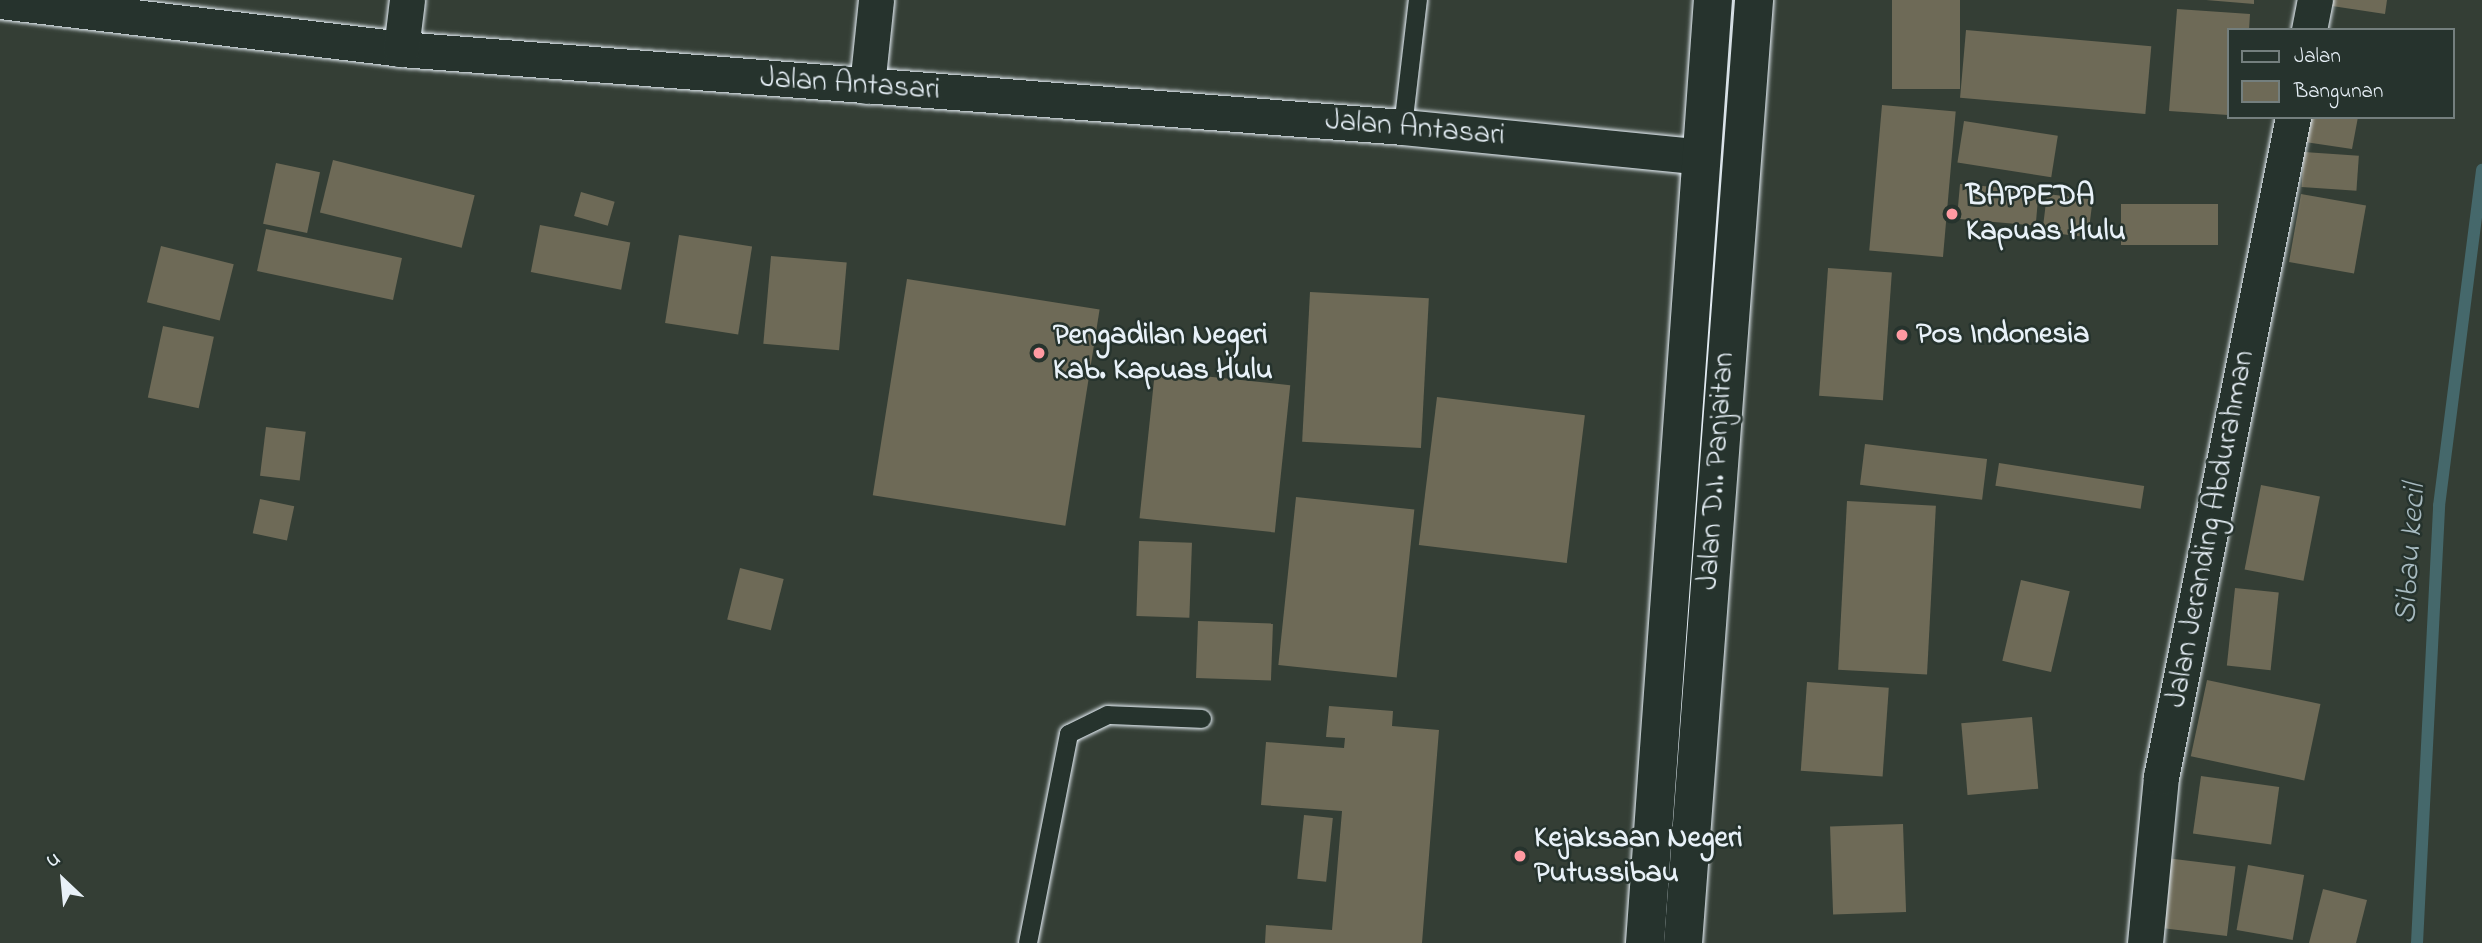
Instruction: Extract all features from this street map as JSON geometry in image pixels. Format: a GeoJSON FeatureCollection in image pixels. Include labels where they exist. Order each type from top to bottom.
{"type":"FeatureCollection","features":[{"type":"Feature","properties":{"kind":"highway","name":"Jalan D.I. Panjaitan"},"geometry":{"type":"LineString","coordinates":[[1645,943],[1666,613],[1713,0]]}},
{"type":"Feature","properties":{"kind":"highway","name":"Jalan D.I. Panjaitan"},"geometry":{"type":"LineString","coordinates":[[1683,943],[1754,0]]}},
{"type":"Feature","properties":{"kind":"highway"},"geometry":{"type":"LineString","coordinates":[[1666,613],[1706,618]]}},
{"type":"Feature","properties":{"kind":"street"},"geometry":{"type":"LineString","coordinates":[[401,49],[407,0]]}},
{"type":"Feature","properties":{"kind":"street"},"geometry":{"type":"LineString","coordinates":[[867,86],[876,0]]}},
{"type":"Feature","properties":{"kind":"street"},"geometry":{"type":"LineString","coordinates":[[2309,28],[2315,0]]}},
{"type":"Feature","properties":{"kind":"street","name":"Jalan Antasari"},"geometry":{"type":"LineString","coordinates":[[0,1],[401,49],[1403,127],[1701,157]]}},
{"type":"Feature","properties":{"kind":"street","name":"Jalan Jeranding Abdurahman"},"geometry":{"type":"LineString","coordinates":[[2145,943],[2161,777],[2292,119]]}},
{"type":"Feature","properties":{"kind":"lane"},"geometry":{"type":"LineString","coordinates":[[1403,127],[1418,0]]}},
{"type":"Feature","properties":{"kind":"lane"},"geometry":{"type":"LineString","coordinates":[[1028,943],[1069,734],[1108,715],[1202,719]]}},
{"type":"Feature","properties":{"kind":"building"},"geometry":{"type":"Polygon","coordinates":[[[1892,0],[1960,0],[1960,89],[1892,89],[1892,0]]]}},
{"type":"Feature","properties":{"kind":"building"},"geometry":{"type":"Polygon","coordinates":[[[2206,0],[2254,0],[2254,4],[2206,0]]]}},
{"type":"Feature","properties":{"kind":"building"},"geometry":{"type":"Polygon","coordinates":[[[2332,0],[2387,0],[2385,14],[2332,6],[2332,0]]]}},
{"type":"Feature","properties":{"kind":"building"},"geometry":{"type":"Polygon","coordinates":[[[2177,9],[2250,14],[2249,28],[2226,28],[2226,115],[2169,111],[2177,9]]]}},
{"type":"Feature","properties":{"kind":"building"},"geometry":{"type":"Polygon","coordinates":[[[1966,30],[2151,46],[2145,114],[1960,98],[1966,30]]]}},
{"type":"Feature","properties":{"kind":"building"},"geometry":{"type":"Polygon","coordinates":[[[1882,105],[1956,111],[1943,257],[1869,250],[1882,105]]]}},
{"type":"Feature","properties":{"kind":"building"},"geometry":{"type":"Polygon","coordinates":[[[2309,119],[2358,119],[2352,149],[2305,142],[2309,119]]]}},
{"type":"Feature","properties":{"kind":"building"},"geometry":{"type":"Polygon","coordinates":[[[1964,121],[2058,136],[2051,177],[1957,162],[1964,121]]]}},
{"type":"Feature","properties":{"kind":"building"},"geometry":{"type":"Polygon","coordinates":[[[2304,152],[2359,156],[2356,191],[2302,187],[2304,152]]]}},
{"type":"Feature","properties":{"kind":"building"},"geometry":{"type":"Polygon","coordinates":[[[333,160],[475,195],[462,248],[320,212],[333,160]]]}},
{"type":"Feature","properties":{"kind":"building"},"geometry":{"type":"Polygon","coordinates":[[[276,163],[320,172],[307,233],[263,224],[276,163]]]}},
{"type":"Feature","properties":{"kind":"building"},"geometry":{"type":"Polygon","coordinates":[[[1960,184],[2039,191],[2036,226],[1957,219],[1960,184]]]}},
{"type":"Feature","properties":{"kind":"building"},"geometry":{"type":"Polygon","coordinates":[[[581,192],[615,202],[608,226],[574,216],[581,192]]]}},
{"type":"Feature","properties":{"kind":"building"},"geometry":{"type":"Polygon","coordinates":[[[2047,194],[2093,200],[2088,237],[2042,232],[2047,194]]]}},
{"type":"Feature","properties":{"kind":"building"},"geometry":{"type":"Polygon","coordinates":[[[2301,194],[2366,205],[2354,273],[2289,262],[2301,194]]]}},
{"type":"Feature","properties":{"kind":"building"},"geometry":{"type":"Polygon","coordinates":[[[2121,204],[2218,204],[2218,245],[2121,245],[2121,204]]]}},
{"type":"Feature","properties":{"kind":"building"},"geometry":{"type":"Polygon","coordinates":[[[540,225],[630,243],[621,290],[531,272],[540,225]]]}},
{"type":"Feature","properties":{"kind":"building"},"geometry":{"type":"Polygon","coordinates":[[[266,229],[402,258],[393,300],[257,271],[266,229]]]}},
{"type":"Feature","properties":{"kind":"building"},"geometry":{"type":"Polygon","coordinates":[[[679,235],[752,247],[738,334],[665,323],[679,235]]]}},
{"type":"Feature","properties":{"kind":"building"},"geometry":{"type":"Polygon","coordinates":[[[161,246],[234,264],[220,320],[147,302],[161,246]]]}},
{"type":"Feature","properties":{"kind":"building"},"geometry":{"type":"Polygon","coordinates":[[[771,256],[847,263],[839,350],[763,344],[771,256]]]}},
{"type":"Feature","properties":{"kind":"building"},"geometry":{"type":"Polygon","coordinates":[[[1828,268],[1892,272],[1883,400],[1819,396],[1828,268]]]}},
{"type":"Feature","properties":{"kind":"building"},"geometry":{"type":"Polygon","coordinates":[[[907,279],[1100,310],[1065,526],[873,495],[907,279]]]}},
{"type":"Feature","properties":{"kind":"building"},"geometry":{"type":"Polygon","coordinates":[[[1310,292],[1429,298],[1421,448],[1302,442],[1310,292]]]}},
{"type":"Feature","properties":{"kind":"building"},"geometry":{"type":"Polygon","coordinates":[[[163,326],[214,337],[199,408],[148,397],[163,326]]]}},
{"type":"Feature","properties":{"kind":"building"},"geometry":{"type":"Polygon","coordinates":[[[1155,371],[1290,385],[1275,532],[1140,518],[1155,371]]]}},
{"type":"Feature","properties":{"kind":"building"},"geometry":{"type":"Polygon","coordinates":[[[1437,397],[1585,415],[1567,563],[1419,545],[1437,397]]]}},
{"type":"Feature","properties":{"kind":"building"},"geometry":{"type":"Polygon","coordinates":[[[266,427],[306,432],[300,481],[260,476],[266,427]]]}},
{"type":"Feature","properties":{"kind":"building"},"geometry":{"type":"Polygon","coordinates":[[[1865,444],[1987,459],[1982,500],[1860,485],[1865,444]]]}},
{"type":"Feature","properties":{"kind":"building"},"geometry":{"type":"Polygon","coordinates":[[[1999,463],[2144,486],[2141,509],[1995,486],[1999,463]]]}},
{"type":"Feature","properties":{"kind":"building"},"geometry":{"type":"Polygon","coordinates":[[[2261,485],[2320,496],[2303,581],[2245,569],[2261,485]]]}},
{"type":"Feature","properties":{"kind":"building"},"geometry":{"type":"Polygon","coordinates":[[[1296,497],[1414,509],[1397,678],[1278,665],[1296,497]]]}},
{"type":"Feature","properties":{"kind":"building"},"geometry":{"type":"Polygon","coordinates":[[[260,499],[294,506],[287,541],[253,533],[260,499]]]}},
{"type":"Feature","properties":{"kind":"building"},"geometry":{"type":"Polygon","coordinates":[[[1847,501],[1936,506],[1927,674],[1838,670],[1847,501]]]}},
{"type":"Feature","properties":{"kind":"building"},"geometry":{"type":"Polygon","coordinates":[[[1139,541],[1192,543],[1189,618],[1136,616],[1139,541]]]}},
{"type":"Feature","properties":{"kind":"building"},"geometry":{"type":"Polygon","coordinates":[[[740,568],[784,579],[771,630],[727,619],[740,568]]]}},
{"type":"Feature","properties":{"kind":"building"},"geometry":{"type":"Polygon","coordinates":[[[2021,580],[2070,591],[2051,672],[2002,661],[2021,580]]]}},
{"type":"Feature","properties":{"kind":"building"},"geometry":{"type":"Polygon","coordinates":[[[2235,588],[2279,593],[2271,670],[2227,666],[2235,588]]]}},
{"type":"Feature","properties":{"kind":"building"},"geometry":{"type":"Polygon","coordinates":[[[1198,621],[1273,624],[1271,681],[1196,678],[1198,621]]]}},
{"type":"Feature","properties":{"kind":"building"},"geometry":{"type":"Polygon","coordinates":[[[2207,680],[2320,704],[2304,780],[2191,756],[2207,680]]]}},
{"type":"Feature","properties":{"kind":"building"},"geometry":{"type":"Polygon","coordinates":[[[1807,682],[1889,688],[1883,777],[1801,771],[1807,682]]]}},
{"type":"Feature","properties":{"kind":"building"},"geometry":{"type":"Polygon","coordinates":[[[1329,706],[1393,711],[1392,726],[1439,730],[1422,943],[1265,943],[1266,925],[1332,930],[1342,811],[1261,805],[1266,742],[1344,748],[1345,738],[1326,737],[1329,706]]]}},
{"type":"Feature","properties":{"kind":"building"},"geometry":{"type":"Polygon","coordinates":[[[2032,717],[2038,789],[1968,795],[1961,723],[2032,717]]]}},
{"type":"Feature","properties":{"kind":"building"},"geometry":{"type":"Polygon","coordinates":[[[2201,776],[2279,787],[2271,844],[2193,833],[2201,776]]]}},
{"type":"Feature","properties":{"kind":"building"},"geometry":{"type":"Polygon","coordinates":[[[1304,815],[1333,818],[1326,882],[1297,879],[1304,815]]]}},
{"type":"Feature","properties":{"kind":"building"},"geometry":{"type":"Polygon","coordinates":[[[1903,824],[1906,912],[1833,914],[1830,827],[1903,824]]]}},
{"type":"Feature","properties":{"kind":"building"},"geometry":{"type":"Polygon","coordinates":[[[2166,858],[2235,867],[2227,936],[2157,927],[2166,858]]]}},
{"type":"Feature","properties":{"kind":"building"},"geometry":{"type":"Polygon","coordinates":[[[2248,865],[2304,875],[2293,940],[2237,930],[2248,865]]]}},
{"type":"Feature","properties":{"kind":"building"},"geometry":{"type":"Polygon","coordinates":[[[2323,889],[2367,900],[2356,943],[2309,943],[2323,889]]]}},
{"type":"Feature","properties":{"kind":"waterway","name":"Sibau kecil"},"geometry":{"type":"LineString","coordinates":[[2417,943],[2439,506],[2482,170]]}},
{"type":"Feature","properties":{"kind":"place","name":"BAPPEDA Kapuas Hulu"},"geometry":{"type":"Point","coordinates":[1952,214]}},
{"type":"Feature","properties":{"kind":"place","name":"Pos Indonesia"},"geometry":{"type":"Point","coordinates":[1902,335]}},
{"type":"Feature","properties":{"kind":"place","name":"Pengadilan Negeri Kab. Kapuas Hulu"},"geometry":{"type":"Point","coordinates":[1039,353]}},
{"type":"Feature","properties":{"kind":"place","name":"Kejaksaan Negeri Putussibau"},"geometry":{"type":"Point","coordinates":[1520,856]}}]}
